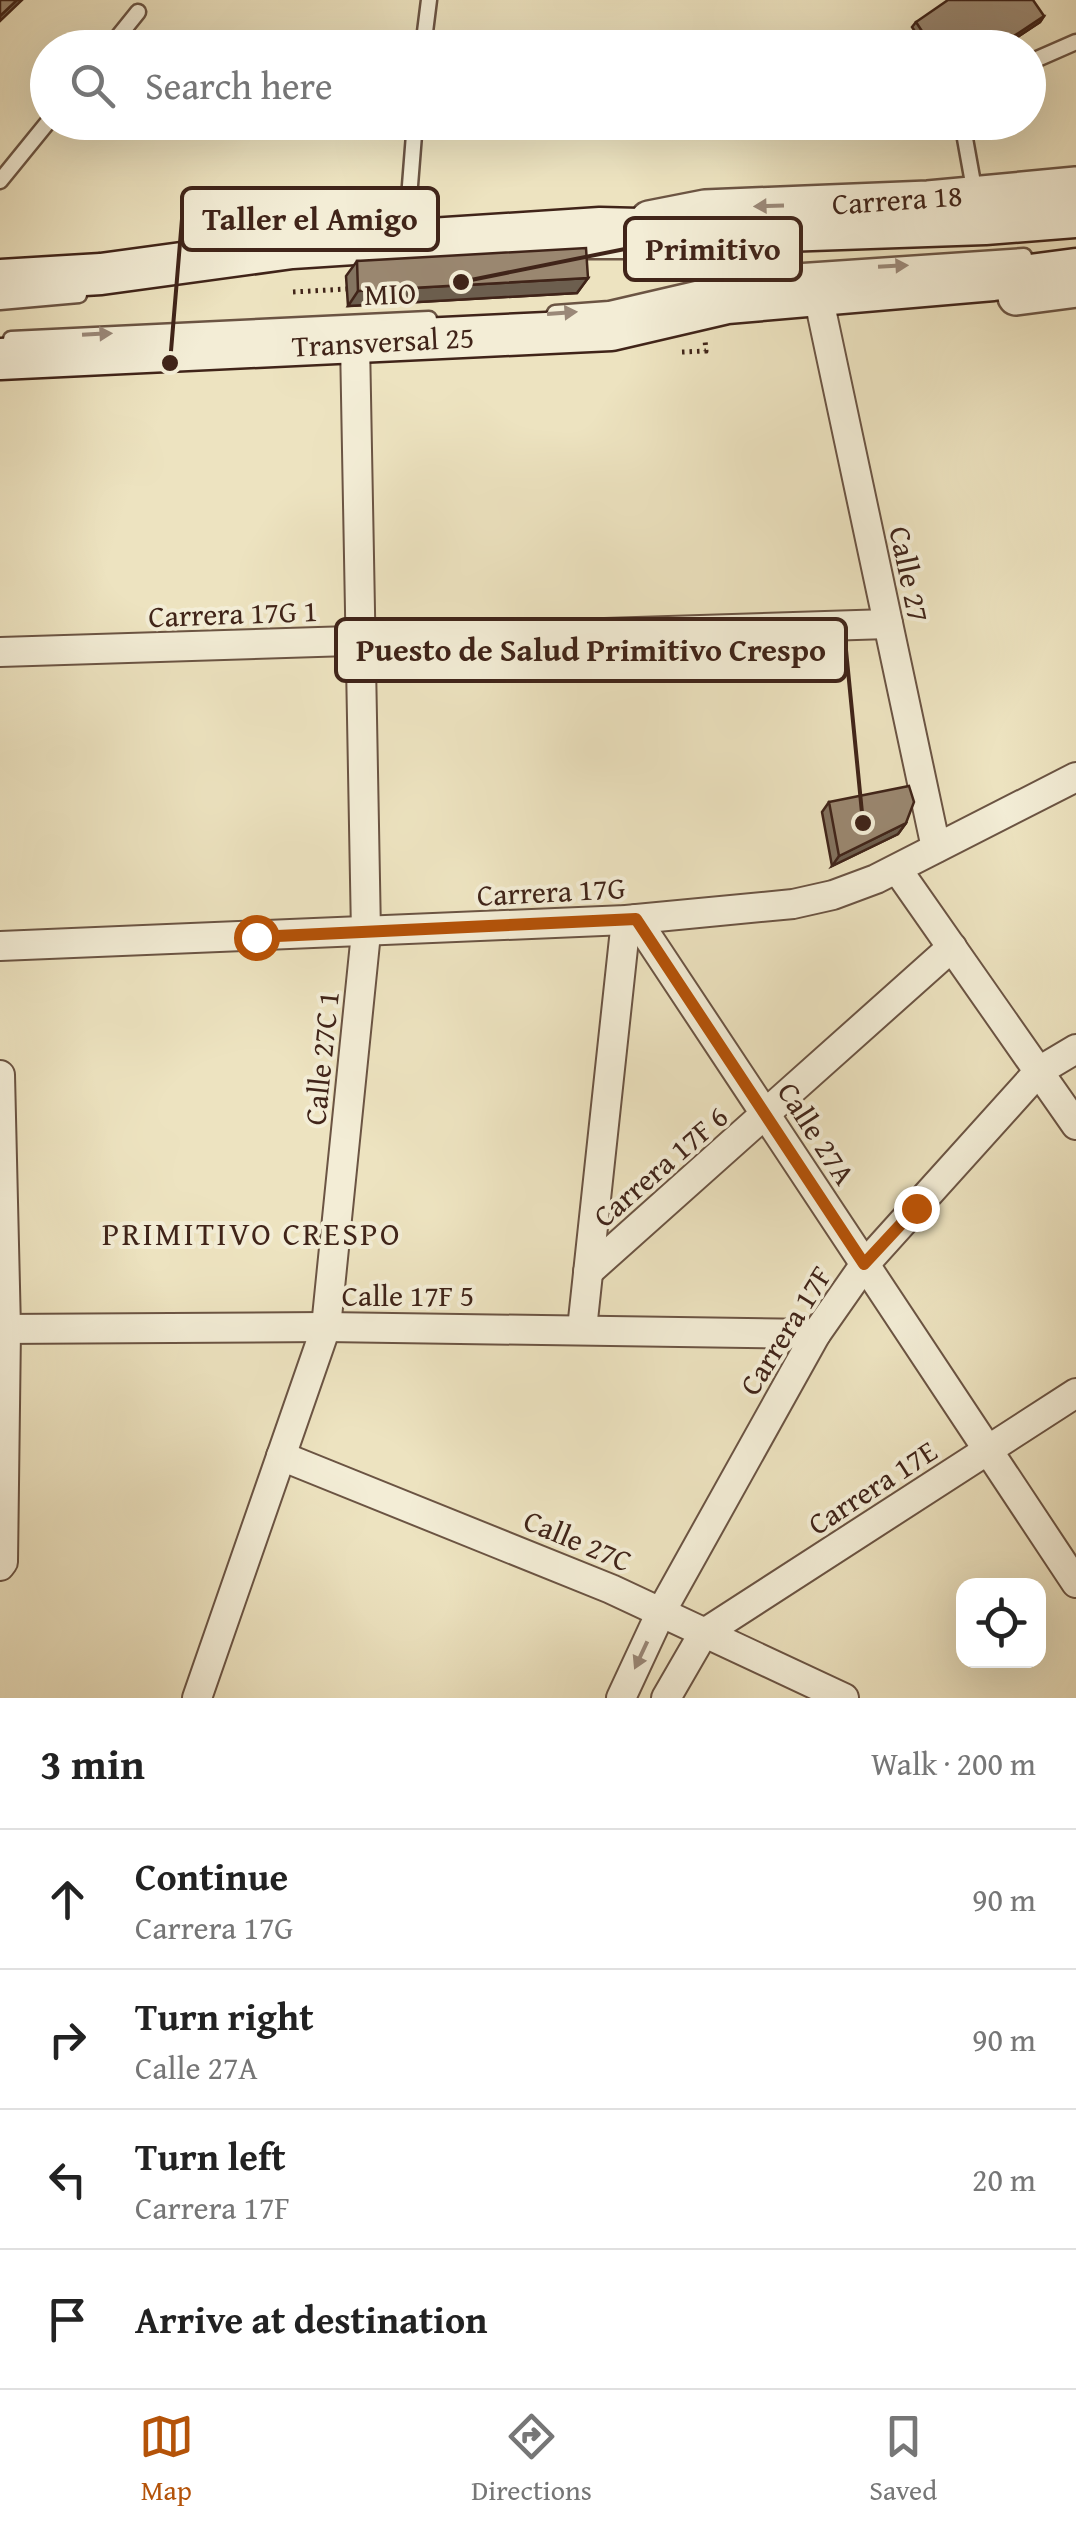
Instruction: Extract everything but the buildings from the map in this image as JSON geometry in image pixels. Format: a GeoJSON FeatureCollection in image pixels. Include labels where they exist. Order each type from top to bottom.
{"type":"FeatureCollection","features":[{"type":"Feature","properties":{"kind":"main road","name":"Carrera 18"},"geometry":{"type":"LineString","coordinates":[[748,242],[986,224],[1063,243]]}},
{"type":"Feature","properties":{"kind":"main road"},"geometry":{"type":"LineString","coordinates":[[0,280],[101,274],[292,248],[600,228],[748,242]]}},
{"type":"Feature","properties":{"kind":"main road","name":"Transversal 25"},"geometry":{"type":"LineString","coordinates":[[0,359],[611,330],[727,302],[993,280],[1063,243]]}},
{"type":"Feature","properties":{"kind":"street","name":"Carrera 18"},"geometry":{"type":"LineString","coordinates":[[600,228],[705,208],[849,204],[1076,185]]}},
{"type":"Feature","properties":{"kind":"street"},"geometry":{"type":"LineString","coordinates":[[611,330],[1076,289]]}},
{"type":"Feature","properties":{"kind":"street","name":"Calle 27"},"geometry":{"type":"LineString","coordinates":[[822,314],[936,848]]}},
{"type":"Feature","properties":{"kind":"street","name":"Calle 27C 1"},"geometry":{"type":"LineString","coordinates":[[196,1698],[326,1327],[366,933],[355,342]]}},
{"type":"Feature","properties":{"kind":"street","name":"Carrera 17G 1"},"geometry":{"type":"LineString","coordinates":[[0,652],[888,624]]}},
{"type":"Feature","properties":{"kind":"street","name":"Carrera 17G"},"geometry":{"type":"LineString","coordinates":[[0,946],[631,920],[813,900],[856,888],[897,869],[1076,777]]}},
{"type":"Feature","properties":{"kind":"street"},"geometry":{"type":"LineString","coordinates":[[897,869],[1076,1125]]}},
{"type":"Feature","properties":{"kind":"street"},"geometry":{"type":"LineString","coordinates":[[582,1329],[631,920]]}},
{"type":"Feature","properties":{"kind":"street","name":"Calle 27A"},"geometry":{"type":"LineString","coordinates":[[631,920],[766,1115],[1076,1583]]}},
{"type":"Feature","properties":{"kind":"street","name":"Carrera 17F 6"},"geometry":{"type":"LineString","coordinates":[[588,1272],[952,947]]}},
{"type":"Feature","properties":{"kind":"street","name":"Carrera 17F"},"geometry":{"type":"LineString","coordinates":[[621,1698],[661,1612],[816,1334],[864,1264],[1039,1070],[1076,1049]]}},
{"type":"Feature","properties":{"kind":"street"},"geometry":{"type":"LineString","coordinates":[[0,1075],[0,1566]]}},
{"type":"Feature","properties":{"kind":"street","name":"Calle 17F 5"},"geometry":{"type":"LineString","coordinates":[[3,1329],[326,1327],[816,1334]]}},
{"type":"Feature","properties":{"kind":"street","name":"Carrera 17E"},"geometry":{"type":"LineString","coordinates":[[703,1634],[1076,1393]]}},
{"type":"Feature","properties":{"kind":"street","name":"Calle 27C"},"geometry":{"type":"LineString","coordinates":[[281,1456],[661,1612],[844,1698]]}},
{"type":"Feature","properties":{"kind":"street"},"geometry":{"type":"LineString","coordinates":[[666,1698],[703,1634]]}},
{"type":"Feature","properties":{"kind":"lane"},"geometry":{"type":"LineString","coordinates":[[426,30],[429,0]]}},
{"type":"Feature","properties":{"kind":"lane"},"geometry":{"type":"LineString","coordinates":[[124,30],[138,12]]}},
{"type":"Feature","properties":{"kind":"lane"},"geometry":{"type":"LineString","coordinates":[[1046,55],[1076,42]]}},
{"type":"Feature","properties":{"kind":"lane"},"geometry":{"type":"LineString","coordinates":[[0,181],[33,140]]}},
{"type":"Feature","properties":{"kind":"lane"},"geometry":{"type":"LineString","coordinates":[[406,240],[414,140]]}},
{"type":"Feature","properties":{"kind":"lane"},"geometry":{"type":"LineString","coordinates":[[965,140],[975,194]]}},
{"type":"Feature","properties":{"kind":"lane"},"geometry":{"type":"LineString","coordinates":[[538,314],[609,309],[760,274],[1063,243],[1076,233]]}},
{"type":"Feature","properties":{"kind":"lane"},"geometry":{"type":"LineString","coordinates":[[543,252],[748,242]]}},
{"type":"Feature","properties":{"kind":"lane"},"geometry":{"type":"LineString","coordinates":[[0,302],[103,293]]}},
{"type":"Feature","properties":{"kind":"lane","name":"MIO"},"geometry":{"type":"LineString","coordinates":[[0,339],[446,318]]}},
{"type":"Feature","properties":{"kind":"path"},"geometry":{"type":"LineString","coordinates":[[293,292],[347,289]]}},
{"type":"Feature","properties":{"kind":"place","name":"Primitivo"},"geometry":{"type":"Point","coordinates":[461,282]}},
{"type":"Feature","properties":{"kind":"place","name":"Taller el Amigo"},"geometry":{"type":"Point","coordinates":[170,363]}},
{"type":"Feature","properties":{"kind":"place","name":"Puesto de Salud Primitivo Crespo"},"geometry":{"type":"Point","coordinates":[863,823]}},
{"type":"Feature","properties":{"kind":"district","name":"PRIMITIVO CRESPO"},"geometry":{"type":"Point","coordinates":[252,1233]}},
{"type":"Feature","properties":{"kind":"route"},"geometry":{"type":"LineString","coordinates":[[256,937],[636,919],[864,1264],[916,1208]]}}]}
